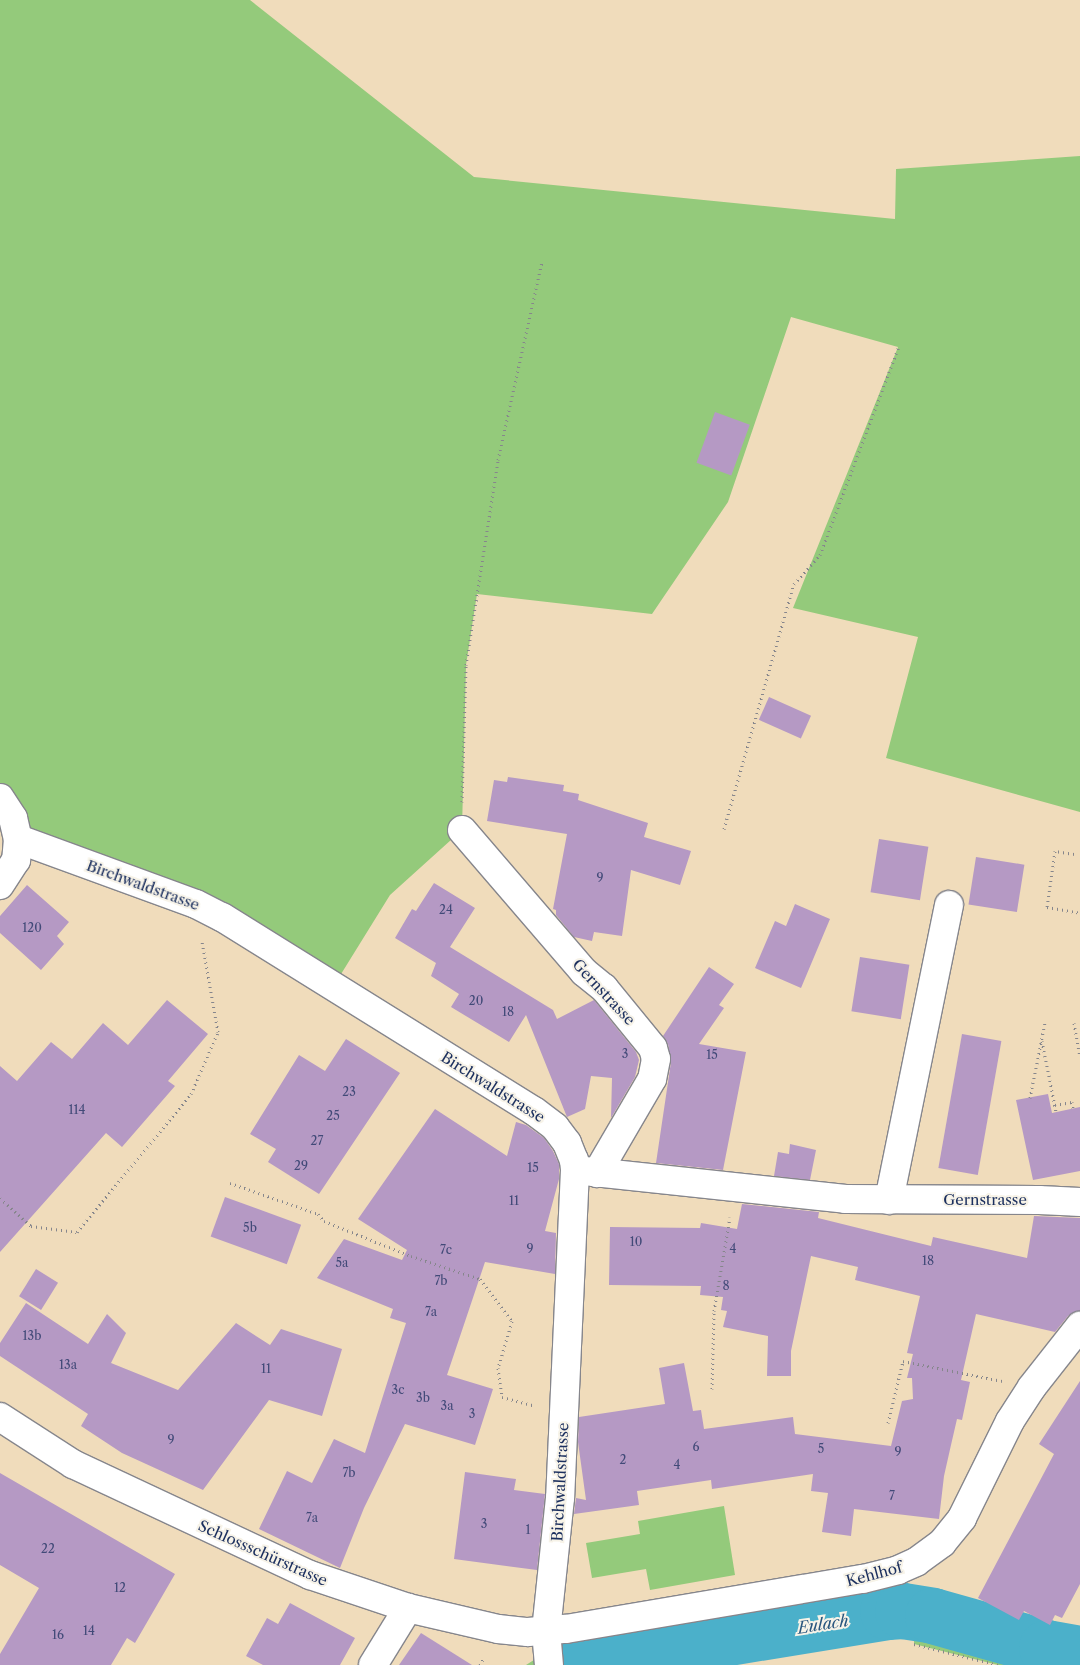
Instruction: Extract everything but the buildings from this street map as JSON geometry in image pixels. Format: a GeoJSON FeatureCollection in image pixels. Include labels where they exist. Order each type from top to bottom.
{"type":"FeatureCollection","features":[{"type":"Feature","properties":{"kind":"street"},"geometry":{"type":"LineString","coordinates":[[0,798],[13,818],[18,839],[16,860],[0,885]]}},
{"type":"Feature","properties":{"kind":"street","name":"Gernstrasse"},"geometry":{"type":"LineString","coordinates":[[462,830],[584,972],[604,988],[642,1032],[653,1048],[656,1059],[652,1080],[586,1171],[845,1199],[1080,1202]]}},
{"type":"Feature","properties":{"kind":"street","name":"Birchwaldstrasse"},"geometry":{"type":"LineString","coordinates":[[18,839],[188,901],[222,917],[534,1111],[562,1135],[586,1171],[564,1408],[557,1542],[548,1649]]}},
{"type":"Feature","properties":{"kind":"street"},"geometry":{"type":"LineString","coordinates":[[890,1200],[949,905]]}},
{"type":"Feature","properties":{"kind":"street","name":"Kehlhof"},"geometry":{"type":"LineString","coordinates":[[548,1649],[586,1626],[863,1579],[898,1570],[916,1562],[942,1543],[962,1518],[1010,1421],[1032,1387],[1080,1326]]}},
{"type":"Feature","properties":{"kind":"street","name":"Schlossschürstrasse"},"geometry":{"type":"LineString","coordinates":[[0,1417],[73,1464],[310,1575],[408,1608],[498,1629],[548,1649]]}},
{"type":"Feature","properties":{"kind":"street"},"geometry":{"type":"LineString","coordinates":[[374,1665],[408,1608]]}},
{"type":"Feature","properties":{"kind":"path"},"geometry":{"type":"LineString","coordinates":[[462,830],[466,665],[498,460],[542,262]]}},
{"type":"Feature","properties":{"kind":"path"},"geometry":{"type":"LineString","coordinates":[[724,829],[794,584],[820,555],[899,346]]}},
{"type":"Feature","properties":{"kind":"path"},"geometry":{"type":"LineString","coordinates":[[1074,854],[1055,851],[1047,908],[1080,913]]}},
{"type":"Feature","properties":{"kind":"path"},"geometry":{"type":"LineString","coordinates":[[0,1198],[31,1226],[77,1232],[191,1094],[218,1032],[202,940]]}},
{"type":"Feature","properties":{"kind":"path"},"geometry":{"type":"LineString","coordinates":[[1030,1098],[1045,1022]]}},
{"type":"Feature","properties":{"kind":"path"},"geometry":{"type":"LineString","coordinates":[[1074,1023],[1080,1056]]}},
{"type":"Feature","properties":{"kind":"path"},"geometry":{"type":"LineString","coordinates":[[1042,1040],[1056,1112]]}},
{"type":"Feature","properties":{"kind":"path"},"geometry":{"type":"LineString","coordinates":[[1055,1105],[1072,1102],[1073,1108]]}},
{"type":"Feature","properties":{"kind":"path"},"geometry":{"type":"LineString","coordinates":[[230,1183],[318,1214],[324,1221],[411,1256],[480,1279],[512,1322],[498,1368],[502,1397],[527,1405],[564,1408]]}},
{"type":"Feature","properties":{"kind":"path"},"geometry":{"type":"LineString","coordinates":[[712,1389],[714,1310],[735,1187]]}},
{"type":"Feature","properties":{"kind":"path"},"geometry":{"type":"LineString","coordinates":[[888,1424],[904,1360],[1032,1387]]}},
{"type":"Feature","properties":{"kind":"path"},"geometry":{"type":"LineString","coordinates":[[914,1644],[998,1665]]}},
{"type":"Feature","properties":{"kind":"green space"},"geometry":{"type":"Polygon","coordinates":[[[0,0],[250,0],[474,177],[895,219],[896,169],[1080,156],[1080,812],[886,758],[918,637],[793,608],[898,347],[791,317],[728,502],[652,614],[477,594],[466,665],[462,830],[390,895],[333,987],[222,917],[18,839],[0,798],[0,0]]]}},
{"type":"Feature","properties":{"kind":"green space"},"geometry":{"type":"Polygon","coordinates":[[[724,1506],[735,1575],[650,1590],[646,1569],[592,1578],[586,1543],[640,1534],[638,1521],[724,1506]]]}},
{"type":"Feature","properties":{"kind":"green space"},"geometry":{"type":"Polygon","coordinates":[[[916,1597],[1050,1629],[1080,1632],[1080,1665],[998,1665],[914,1644],[914,1628],[675,1665],[526,1665],[548,1651],[916,1597]]]}},
{"type":"Feature","properties":{"kind":"waterway","name":"Eulach"},"geometry":{"type":"LineString","coordinates":[[564,1665],[903,1611],[933,1616],[1047,1648],[1080,1654]]}},
{"type":"Feature","properties":{"kind":"waterway"},"geometry":{"type":"LineString","coordinates":[[626,1655],[642,1665]]}}]}
